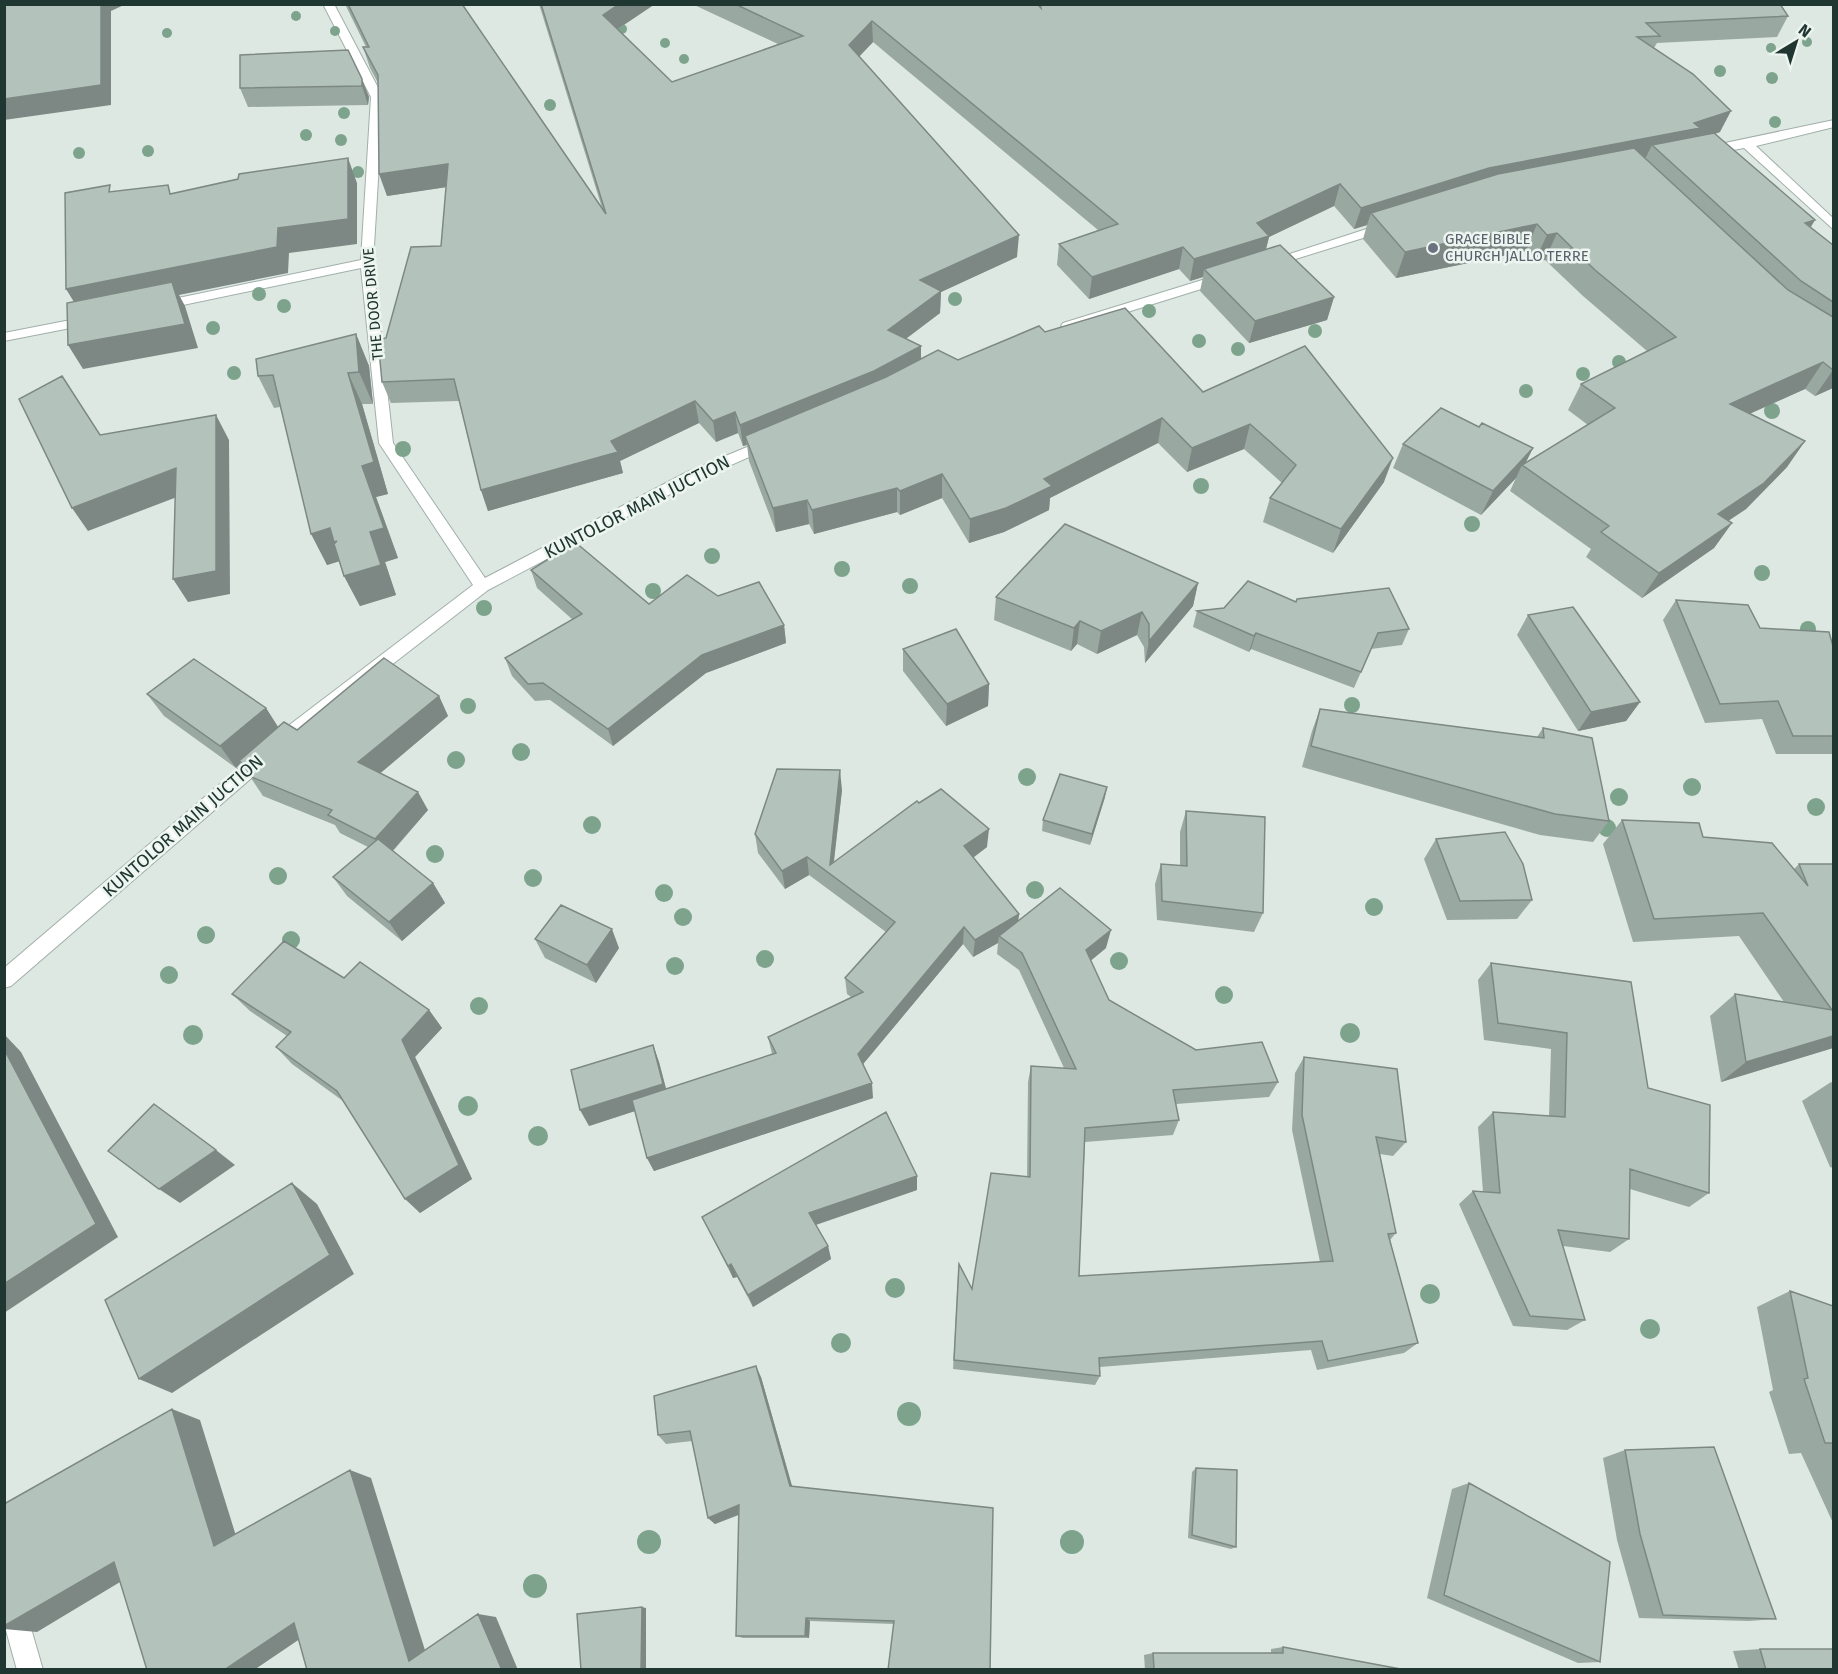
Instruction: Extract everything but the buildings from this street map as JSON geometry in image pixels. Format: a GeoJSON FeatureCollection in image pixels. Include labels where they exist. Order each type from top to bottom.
{"type":"FeatureCollection","features":[{"type":"Feature","properties":{"kind":"street","name":"THE DOOR DRIVE"},"geometry":{"type":"LineString","coordinates":[[328,4],[376,97],[367,263],[387,443],[482,586]]}},
{"type":"Feature","properties":{"kind":"street"},"geometry":{"type":"LineString","coordinates":[[1694,153],[1747,144],[1833,123]]}},
{"type":"Feature","properties":{"kind":"street"},"geometry":{"type":"LineString","coordinates":[[1747,144],[1833,226]]}},
{"type":"Feature","properties":{"kind":"street"},"geometry":{"type":"LineString","coordinates":[[1258,266],[1406,220]]}},
{"type":"Feature","properties":{"kind":"street"},"geometry":{"type":"LineString","coordinates":[[145,308],[367,263]]}},
{"type":"Feature","properties":{"kind":"street"},"geometry":{"type":"LineString","coordinates":[[1052,330],[1235,273]]}},
{"type":"Feature","properties":{"kind":"street"},"geometry":{"type":"LineString","coordinates":[[4,337],[110,316]]}},
{"type":"Feature","properties":{"kind":"street","name":"KUNTOLOR MAIN JUCTION"},"geometry":{"type":"LineString","coordinates":[[4,980],[294,730],[482,586],[692,476],[786,436]]}},
{"type":"Feature","properties":{"kind":"street"},"geometry":{"type":"LineString","coordinates":[[4,1576],[30,1670]]}},
{"type":"Feature","properties":{"kind":"place","name":"GRACE BIBLE CHURCH JALLO TERRE"},"geometry":{"type":"Point","coordinates":[1433,248]}}]}
